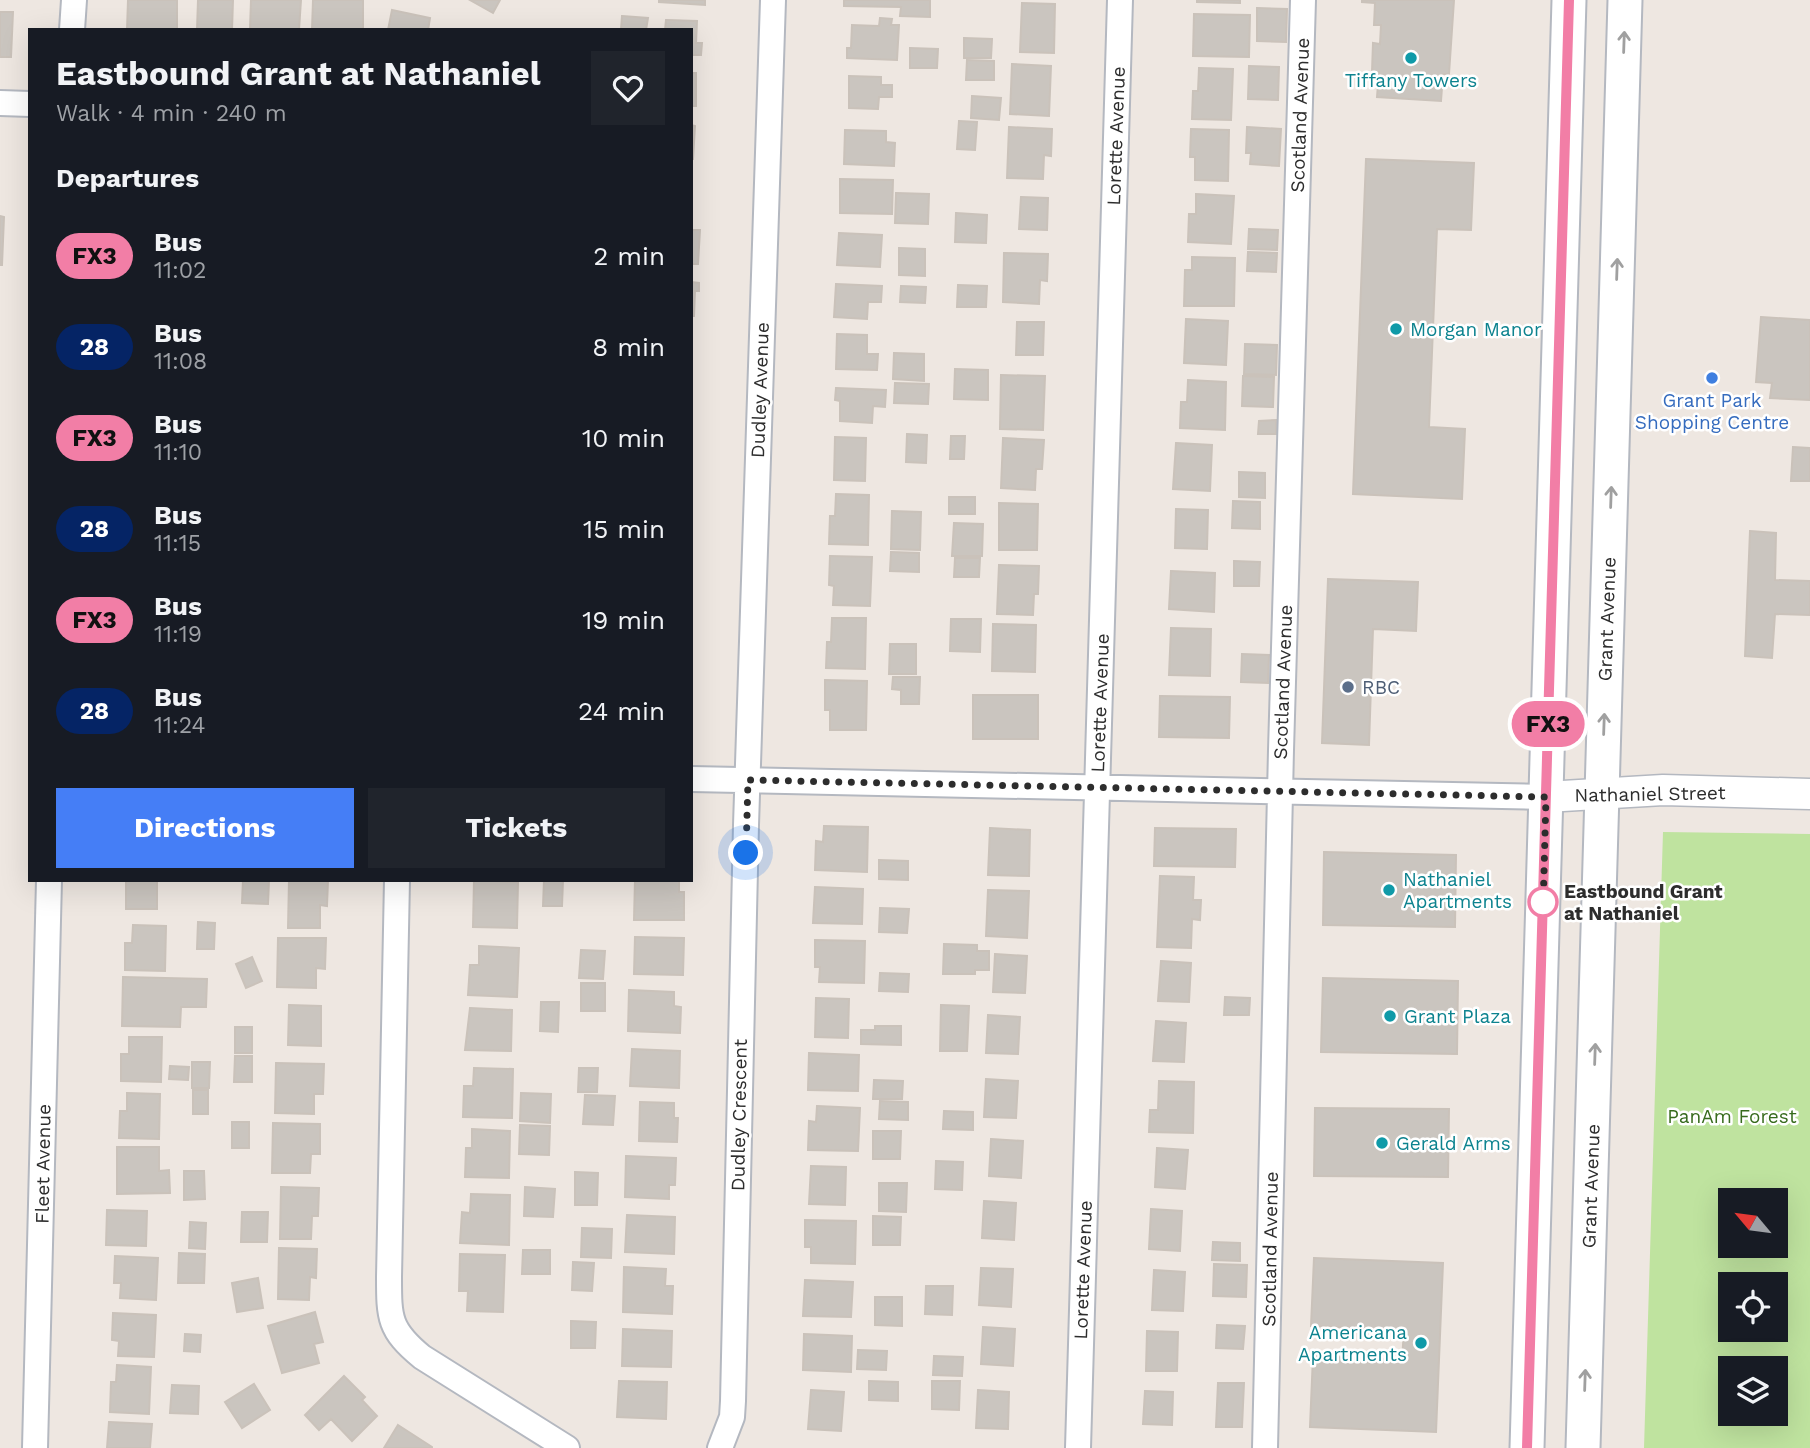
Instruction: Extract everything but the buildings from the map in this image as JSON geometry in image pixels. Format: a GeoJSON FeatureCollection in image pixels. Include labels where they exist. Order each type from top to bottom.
{"type":"FeatureCollection","features":[{"type":"Feature","properties":{"kind":"main road"},"geometry":{"type":"LineString","coordinates":[[1527,1448],[1569,0]]}},
{"type":"Feature","properties":{"kind":"main road","name":"Grant Avenue"},"geometry":{"type":"LineString","coordinates":[[1583,1448],[1625,0]]}},
{"type":"Feature","properties":{"kind":"street"},"geometry":{"type":"LineString","coordinates":[[72,28],[74,0]]}},
{"type":"Feature","properties":{"kind":"street","name":"Dudley Avenue"},"geometry":{"type":"LineString","coordinates":[[748,780],[773,0]]}},
{"type":"Feature","properties":{"kind":"street","name":"Lorette Avenue"},"geometry":{"type":"LineString","coordinates":[[1078,1448],[1120,0]]}},
{"type":"Feature","properties":{"kind":"street","name":"Scotland Avenue"},"geometry":{"type":"LineString","coordinates":[[1265,1448],[1280,792],[1303,0]]}},
{"type":"Feature","properties":{"kind":"street"},"geometry":{"type":"LineString","coordinates":[[0,103],[28,104]]}},
{"type":"Feature","properties":{"kind":"street","name":"Nathaniel Street"},"geometry":{"type":"LineString","coordinates":[[693,779],[1546,797],[1663,790],[1810,794]]}},
{"type":"Feature","properties":{"kind":"street","name":"Dudley Crescent"},"geometry":{"type":"LineString","coordinates":[[720,1448],[732,1417],[733,1401],[748,780]]}},
{"type":"Feature","properties":{"kind":"street","name":"Fleet Avenue"},"geometry":{"type":"LineString","coordinates":[[36,1448],[49,882]]}},
{"type":"Feature","properties":{"kind":"street"},"geometry":{"type":"LineString","coordinates":[[397,882],[389,1277],[393,1326],[404,1342],[422,1357],[567,1448]]}},
{"type":"Feature","properties":{"kind":"green space","name":"PanAm Forest"},"geometry":{"type":"Polygon","coordinates":[[[1663,832],[1810,834],[1810,1448],[1644,1448],[1663,832]]]}},
{"type":"Feature","properties":{"kind":"bus line","name":"FX3"},"geometry":{"type":"LineString","coordinates":[[1527,1448],[1569,0]]}},
{"type":"Feature","properties":{"kind":"place","name":"Tiffany Towers"},"geometry":{"type":"Point","coordinates":[1411,58]}},
{"type":"Feature","properties":{"kind":"place","name":"Morgan Manor"},"geometry":{"type":"Point","coordinates":[1396,329]}},
{"type":"Feature","properties":{"kind":"place","name":"Grant Park Shopping Centre"},"geometry":{"type":"Point","coordinates":[1712,378]}},
{"type":"Feature","properties":{"kind":"place","name":"RBC"},"geometry":{"type":"Point","coordinates":[1348,687]}},
{"type":"Feature","properties":{"kind":"place","name":"Nathaniel Apartments"},"geometry":{"type":"Point","coordinates":[1389,890]}},
{"type":"Feature","properties":{"kind":"place","name":"Eastbound Grant at Nathaniel"},"geometry":{"type":"Point","coordinates":[1543,902]}},
{"type":"Feature","properties":{"kind":"place","name":"Grant Plaza"},"geometry":{"type":"Point","coordinates":[1390,1016]}},
{"type":"Feature","properties":{"kind":"place","name":"Gerald Arms"},"geometry":{"type":"Point","coordinates":[1382,1143]}},
{"type":"Feature","properties":{"kind":"place","name":"Americana Apartments"},"geometry":{"type":"Point","coordinates":[1421,1343]}},
{"type":"Feature","properties":{"kind":"route"},"geometry":{"type":"LineString","coordinates":[[746,853],[748,780],[1546,797],[1543,910],[1543,902]]}}]}
